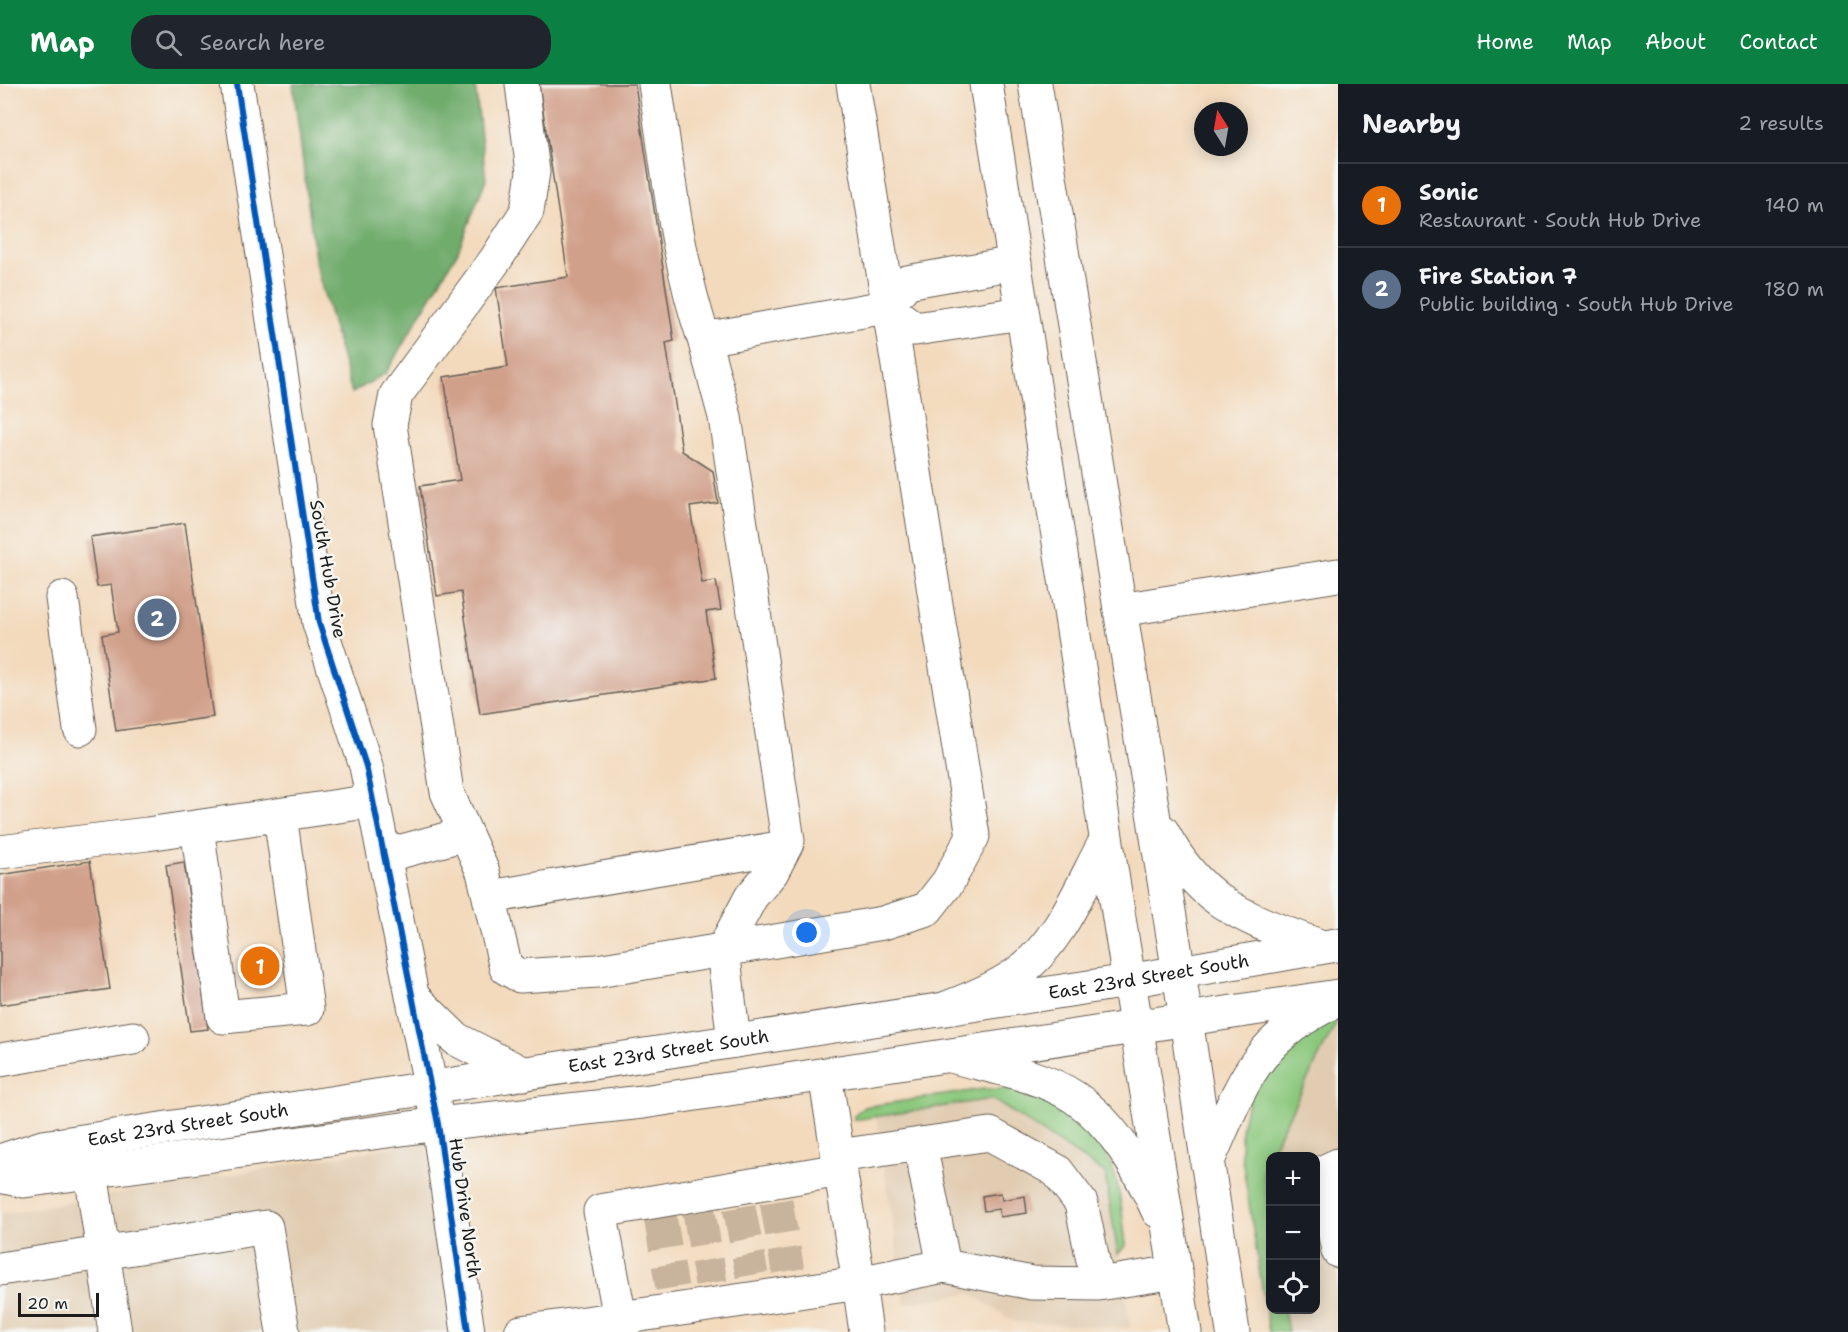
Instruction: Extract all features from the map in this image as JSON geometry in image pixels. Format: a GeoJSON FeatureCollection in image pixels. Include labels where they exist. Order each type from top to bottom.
{"type":"FeatureCollection","features":[{"type":"Feature","properties":{"kind":"main road","name":"South Hub Drive"},"geometry":{"type":"LineString","coordinates":[[237,84],[319,623],[366,766],[430,1088]]}},
{"type":"Feature","properties":{"kind":"main road"},"geometry":{"type":"LineString","coordinates":[[522,84],[534,172],[527,211],[496,259],[396,395],[390,425],[447,792],[483,872],[506,968],[520,976],[597,971],[883,923],[927,909],[948,882],[973,836],[886,307],[853,84]]}},
{"type":"Feature","properties":{"kind":"main road"},"geometry":{"type":"LineString","coordinates":[[656,84],[670,185],[695,312],[725,417],[788,841],[772,872],[751,897],[723,950],[735,1041]]}},
{"type":"Feature","properties":{"kind":"main road"},"geometry":{"type":"LineString","coordinates":[[986,84],[1105,842],[1138,1028],[1185,1332]]}},
{"type":"Feature","properties":{"kind":"main road"},"geometry":{"type":"LineString","coordinates":[[1035,84],[1179,973],[1233,1332]]}},
{"type":"Feature","properties":{"kind":"main road"},"geometry":{"type":"LineString","coordinates":[[704,339],[886,307],[907,282],[1014,263]]}},
{"type":"Feature","properties":{"kind":"main road"},"geometry":{"type":"LineString","coordinates":[[886,307],[915,329],[1022,313]]}},
{"type":"Feature","properties":{"kind":"main road"},"geometry":{"type":"LineString","coordinates":[[1120,610],[1338,575]]}},
{"type":"Feature","properties":{"kind":"main road"},"geometry":{"type":"LineString","coordinates":[[62,598],[80,729]]}},
{"type":"Feature","properties":{"kind":"main road"},"geometry":{"type":"LineString","coordinates":[[0,852],[197,827],[373,801]]}},
{"type":"Feature","properties":{"kind":"main road"},"geometry":{"type":"LineString","coordinates":[[197,827],[223,1017],[307,1008],[280,814]]}},
{"type":"Feature","properties":{"kind":"main road"},"geometry":{"type":"LineString","coordinates":[[1153,814],[1175,856],[1193,880],[1211,897],[1251,919],[1330,946]]}},
{"type":"Feature","properties":{"kind":"main road"},"geometry":{"type":"LineString","coordinates":[[384,856],[465,834]]}},
{"type":"Feature","properties":{"kind":"main road"},"geometry":{"type":"LineString","coordinates":[[944,1009],[998,985],[1036,958],[1056,934],[1105,842]]}},
{"type":"Feature","properties":{"kind":"main road"},"geometry":{"type":"LineString","coordinates":[[490,897],[784,847]]}},
{"type":"Feature","properties":{"kind":"main road","name":"East 23rd Street South"},"geometry":{"type":"LineString","coordinates":[[0,1161],[43,1146],[1128,981],[1330,946]]}},
{"type":"Feature","properties":{"kind":"main road"},"geometry":{"type":"LineString","coordinates":[[412,996],[456,1039],[524,1074]]}},
{"type":"Feature","properties":{"kind":"main road"},"geometry":{"type":"LineString","coordinates":[[1207,1163],[1257,1058],[1283,1031],[1338,998]]}},
{"type":"Feature","properties":{"kind":"main road","name":"East 23rd Street South"},"geometry":{"type":"LineString","coordinates":[[0,1176],[24,1181],[438,1124],[644,1102],[1338,998]]}},
{"type":"Feature","properties":{"kind":"main road"},"geometry":{"type":"LineString","coordinates":[[0,1060],[133,1038]]}},
{"type":"Feature","properties":{"kind":"main road"},"geometry":{"type":"LineString","coordinates":[[951,1056],[1035,1080],[1072,1096],[1097,1116],[1115,1134],[1148,1188],[1171,1240]]}},
{"type":"Feature","properties":{"kind":"main road"},"geometry":{"type":"LineString","coordinates":[[825,1075],[866,1332]]}},
{"type":"Feature","properties":{"kind":"main road","name":"Hub Drive North"},"geometry":{"type":"LineString","coordinates":[[430,1088],[438,1124],[468,1332]]}},
{"type":"Feature","properties":{"kind":"main road"},"geometry":{"type":"LineString","coordinates":[[621,1325],[600,1211],[659,1209],[774,1191],[839,1163],[920,1144],[990,1134],[1057,1171],[1081,1203],[1098,1284]]}},
{"type":"Feature","properties":{"kind":"main road"},"geometry":{"type":"LineString","coordinates":[[920,1144],[944,1266]]}},
{"type":"Feature","properties":{"kind":"main road"},"geometry":{"type":"LineString","coordinates":[[1338,1165],[1323,1172],[1338,1251]]}},
{"type":"Feature","properties":{"kind":"main road"},"geometry":{"type":"LineString","coordinates":[[91,1172],[115,1332]]}},
{"type":"Feature","properties":{"kind":"main road"},"geometry":{"type":"LineString","coordinates":[[0,1269],[266,1227],[283,1332]]}},
{"type":"Feature","properties":{"kind":"main road"},"geometry":{"type":"LineString","coordinates":[[521,1332],[621,1325],[673,1299],[754,1286],[790,1282],[859,1282],[944,1266],[1032,1282],[1098,1284],[1176,1272]]}},
{"type":"Feature","properties":{"kind":"shaded area"},"geometry":{"type":"Polygon","coordinates":[[[1338,1019],[1338,1332],[1288,1332],[1285,1314],[1320,1314],[1320,1152],[1271,1152],[1338,1019]]]}},
{"type":"Feature","properties":{"kind":"shaded area"},"geometry":{"type":"Polygon","coordinates":[[[992,1099],[1105,1173],[1131,1328],[1015,1322],[970,1293],[905,1304],[876,1116],[992,1099]]]}},
{"type":"Feature","properties":{"kind":"shaded area"},"geometry":{"type":"Polygon","coordinates":[[[427,1141],[462,1332],[0,1332],[0,1214],[427,1141]]]}},
{"type":"Feature","properties":{"kind":"shaded area"},"geometry":{"type":"Polygon","coordinates":[[[1266,1161],[1266,1196],[1262,1169],[1266,1161]]]}},
{"type":"Feature","properties":{"kind":"green space"},"geometry":{"type":"Polygon","coordinates":[[[293,84],[475,84],[486,179],[458,251],[386,373],[352,393],[316,266],[293,84]]]}},
{"type":"Feature","properties":{"kind":"green space"},"geometry":{"type":"Polygon","coordinates":[[[1338,1019],[1271,1152],[1266,1152],[1266,1161],[1262,1169],[1266,1196],[1266,1313],[1241,1152],[1241,1129],[1252,1090],[1298,1035],[1338,1019]]]}},
{"type":"Feature","properties":{"kind":"green space"},"geometry":{"type":"Polygon","coordinates":[[[984,1089],[1021,1090],[1043,1095],[1067,1109],[1096,1139],[1110,1163],[1119,1193],[1126,1245],[1118,1254],[1105,1173],[992,1099],[854,1120],[854,1115],[864,1107],[984,1089]]]}},
{"type":"Feature","properties":{"kind":"green space"},"geometry":{"type":"Polygon","coordinates":[[[1266,1314],[1285,1314],[1288,1332],[1269,1332],[1266,1314]]]}},
{"type":"Feature","properties":{"kind":"building"},"geometry":{"type":"Polygon","coordinates":[[[539,84],[635,84],[674,341],[666,343],[682,451],[713,471],[718,503],[690,507],[702,583],[716,581],[721,610],[706,612],[716,678],[480,714],[461,592],[437,596],[420,486],[460,480],[444,377],[508,367],[496,288],[568,277],[539,84]]]}},
{"type":"Feature","properties":{"kind":"building"},"geometry":{"type":"Polygon","coordinates":[[[185,523],[213,717],[116,731],[102,635],[118,632],[111,585],[97,587],[90,537],[185,523]]]}},
{"type":"Feature","properties":{"kind":"building"},"geometry":{"type":"Polygon","coordinates":[[[90,861],[110,989],[0,1005],[0,875],[90,861]]]}},
{"type":"Feature","properties":{"kind":"building"},"geometry":{"type":"Polygon","coordinates":[[[184,862],[208,1029],[190,1031],[166,865],[184,862]]]}},
{"type":"Feature","properties":{"kind":"building"},"geometry":{"type":"Polygon","coordinates":[[[1001,1193],[1002,1200],[1025,1196],[1027,1213],[1000,1217],[999,1209],[984,1211],[982,1196],[1001,1193]]]}},
{"type":"Feature","properties":{"kind":"tunnel"},"geometry":{"type":"LineString","coordinates":[[776,1201],[788,1271]]}},
{"type":"Feature","properties":{"kind":"tunnel"},"geometry":{"type":"LineString","coordinates":[[739,1207],[752,1275]]}},
{"type":"Feature","properties":{"kind":"tunnel"},"geometry":{"type":"LineString","coordinates":[[699,1212],[711,1283]]}},
{"type":"Feature","properties":{"kind":"tunnel"},"geometry":{"type":"LineString","coordinates":[[660,1216],[672,1288]]}},
{"type":"Feature","properties":{"kind":"cycle path"},"geometry":{"type":"LineString","coordinates":[[237,84],[319,623],[366,766],[438,1124],[468,1332]]}},
{"type":"Feature","properties":{"kind":"place","name":"Fire Station 7"},"geometry":{"type":"Point","coordinates":[157,618]}},
{"type":"Feature","properties":{"kind":"place","name":"Sonic"},"geometry":{"type":"Point","coordinates":[260,966]}}]}
